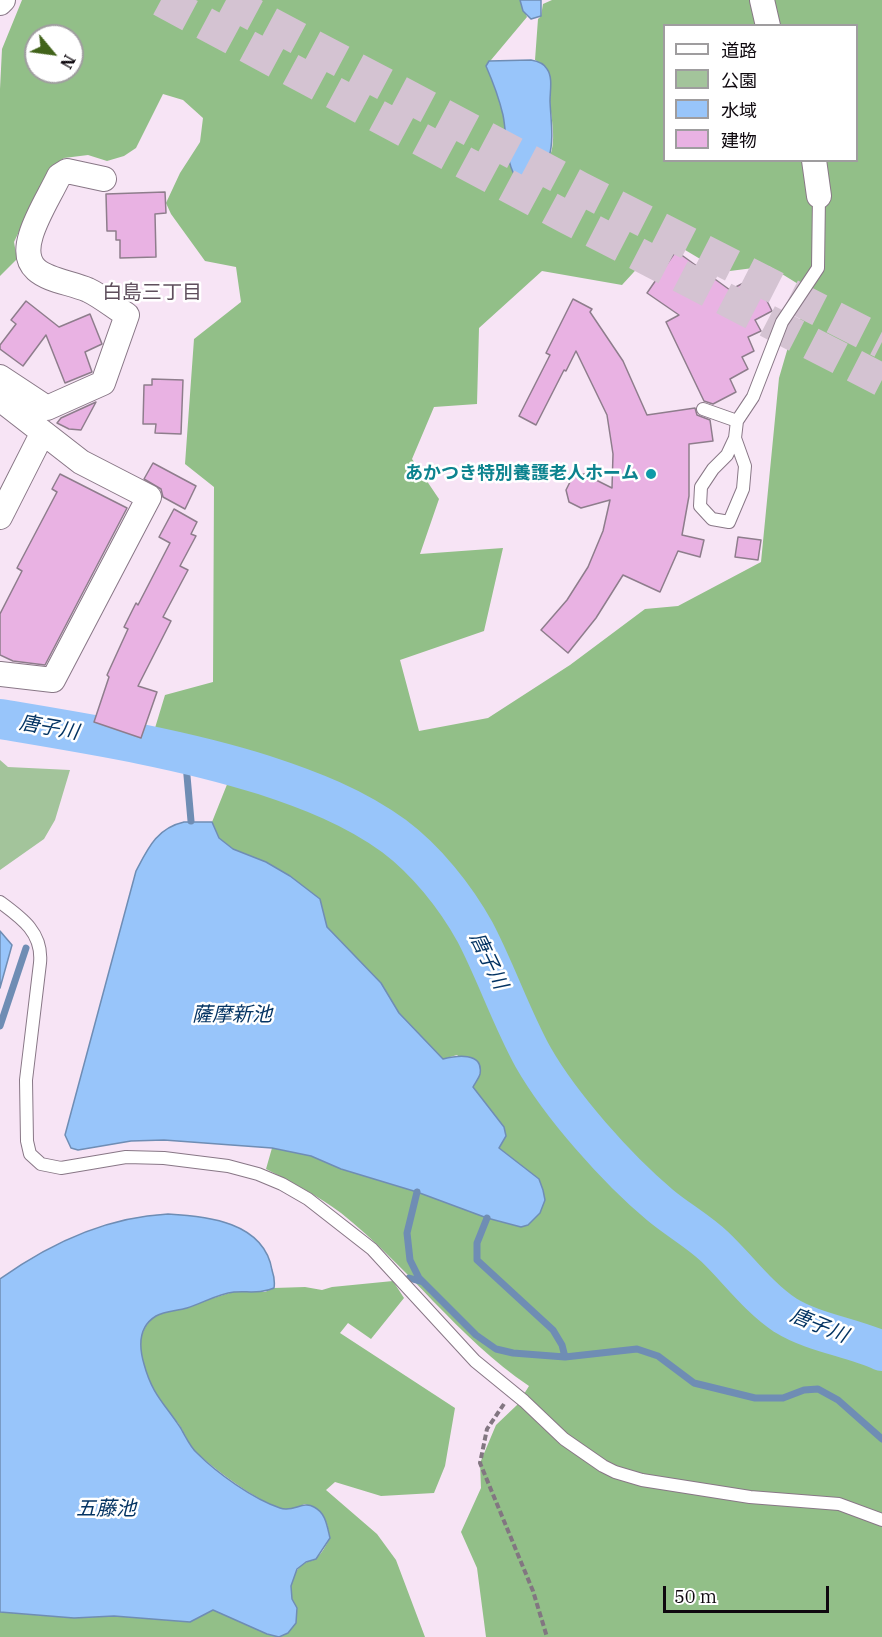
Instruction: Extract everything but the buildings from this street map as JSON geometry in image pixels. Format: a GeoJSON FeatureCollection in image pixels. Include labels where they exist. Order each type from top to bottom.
{"type":"FeatureCollection","features":[{"type":"Feature","properties":{"kind":"street"},"geometry":{"type":"LineString","coordinates":[[0,3],[3,0]]}},
{"type":"Feature","properties":{"kind":"street"},"geometry":{"type":"LineString","coordinates":[[762,0],[768,24]]}},
{"type":"Feature","properties":{"kind":"street"},"geometry":{"type":"LineString","coordinates":[[814,162],[819,196]]}},
{"type":"Feature","properties":{"kind":"street"},"geometry":{"type":"LineString","coordinates":[[0,377],[46,408],[103,383],[127,315],[88,290],[51,280],[38,272],[28,257],[30,236],[59,176],[67,171],[104,179]]}},
{"type":"Feature","properties":{"kind":"street"},"geometry":{"type":"LineString","coordinates":[[0,399],[42,434],[81,462],[149,497],[53,680],[0,674]]}},
{"type":"Feature","properties":{"kind":"street"},"geometry":{"type":"LineString","coordinates":[[0,517],[42,434]]}},
{"type":"Feature","properties":{"kind":"lane"},"geometry":{"type":"LineString","coordinates":[[735,438],[746,466],[743,489],[729,522],[712,519],[700,506],[701,487],[713,469],[727,455],[735,438],[737,421],[753,397],[782,322],[818,268],[819,196]]}},
{"type":"Feature","properties":{"kind":"lane"},"geometry":{"type":"LineString","coordinates":[[704,409],[737,421]]}},
{"type":"Feature","properties":{"kind":"lane"},"geometry":{"type":"LineString","coordinates":[[0,902],[22,920],[32,931],[40,946],[26,1080],[27,1142],[30,1154],[41,1164],[61,1168],[126,1156],[186,1160],[238,1169],[282,1184],[318,1206],[372,1249],[489,1374],[564,1439],[615,1472],[642,1480],[750,1497],[840,1504],[882,1520]]}},
{"type":"Feature","properties":{"kind":"path"},"geometry":{"type":"LineString","coordinates":[[512,1392],[487,1430],[480,1463],[533,1591],[547,1637]]}},
{"type":"Feature","properties":{"kind":"green space"},"geometry":{"type":"Polygon","coordinates":[[[22,0],[520,0],[527,17],[486,66],[503,115],[509,162],[515,176],[519,176],[542,168],[552,150],[550,77],[544,67],[535,60],[538,19],[541,16],[543,4],[552,0],[882,0],[882,1637],[486,1637],[477,1568],[461,1532],[481,1488],[480,1463],[496,1425],[517,1405],[529,1386],[479,1346],[389,1256],[341,1213],[305,1189],[266,1169],[272,1148],[311,1156],[341,1169],[417,1192],[539,1179],[499,1148],[506,1136],[504,1127],[473,1087],[480,1074],[457,1055],[443,1059],[399,1013],[381,983],[327,927],[320,899],[308,890],[233,849],[219,838],[212,822],[228,782],[157,757],[155,728],[165,695],[213,682],[214,487],[185,464],[194,339],[241,302],[236,267],[205,261],[171,214],[166,203],[180,173],[200,142],[203,118],[183,100],[163,94],[136,148],[124,156],[107,161],[88,155],[64,158],[49,169],[14,242],[17,259],[0,276],[2,49],[22,0]],[[665,238],[622,285],[542,271],[479,328],[477,404],[434,407],[412,459],[439,499],[420,554],[503,548],[484,631],[400,660],[419,731],[488,718],[570,665],[645,609],[678,606],[761,562],[779,378],[793,330],[816,295],[769,266],[722,272],[665,238]]]}},
{"type":"Feature","properties":{"kind":"green space"},"geometry":{"type":"Polygon","coordinates":[[[0,760],[8,767],[70,770],[55,820],[44,839],[0,870],[0,760]]]}},
{"type":"Feature","properties":{"kind":"green space"},"geometry":{"type":"Polygon","coordinates":[[[393,1281],[404,1298],[371,1339],[348,1323],[340,1333],[455,1408],[445,1466],[434,1493],[381,1496],[335,1482],[326,1490],[377,1534],[396,1560],[425,1637],[0,1637],[0,1612],[74,1618],[114,1616],[190,1622],[213,1610],[267,1634],[288,1633],[294,1625],[297,1613],[292,1598],[292,1581],[299,1568],[315,1559],[330,1538],[326,1520],[321,1513],[305,1504],[290,1510],[267,1503],[228,1478],[195,1451],[178,1423],[160,1402],[144,1369],[141,1357],[143,1334],[148,1324],[157,1315],[233,1292],[265,1292],[274,1288],[305,1287],[322,1290],[393,1281]]]}},
{"type":"Feature","properties":{"kind":"water"},"geometry":{"type":"Polygon","coordinates":[[[520,0],[541,0],[541,16],[531,19],[523,11],[520,0]]]}},
{"type":"Feature","properties":{"kind":"water"},"geometry":{"type":"Polygon","coordinates":[[[531,60],[544,65],[550,76],[551,151],[547,162],[540,170],[530,175],[515,176],[508,155],[504,123],[496,90],[486,66],[489,61],[531,60]]]}},
{"type":"Feature","properties":{"kind":"water","name":"薩摩新池"},"geometry":{"type":"Polygon","coordinates":[[[184,822],[212,822],[219,838],[233,849],[266,862],[290,876],[320,899],[327,927],[381,983],[399,1013],[443,1059],[467,1057],[478,1062],[480,1074],[473,1087],[504,1127],[506,1136],[499,1148],[539,1179],[543,1190],[545,1200],[540,1213],[528,1225],[521,1227],[487,1218],[417,1192],[341,1169],[311,1156],[272,1148],[164,1140],[131,1141],[78,1150],[71,1148],[65,1135],[136,871],[154,840],[167,829],[184,822]]]}},
{"type":"Feature","properties":{"kind":"water"},"geometry":{"type":"Polygon","coordinates":[[[0,931],[12,945],[0,988],[0,931]]]}},
{"type":"Feature","properties":{"kind":"water","name":"五藤池"},"geometry":{"type":"Polygon","coordinates":[[[168,1214],[216,1220],[246,1232],[258,1241],[267,1254],[273,1274],[274,1288],[269,1290],[228,1293],[187,1308],[156,1316],[143,1332],[141,1351],[147,1374],[159,1398],[192,1448],[205,1461],[236,1485],[270,1504],[285,1509],[310,1505],[324,1516],[330,1538],[316,1559],[306,1562],[297,1569],[291,1586],[292,1599],[297,1608],[296,1623],[288,1633],[279,1637],[213,1610],[190,1622],[114,1616],[74,1618],[0,1612],[0,1279],[38,1254],[80,1234],[123,1220],[168,1214]]]}},
{"type":"Feature","properties":{"kind":"waterway","name":"唐子川"},"geometry":{"type":"LineString","coordinates":[[0,719],[166,749],[232,765],[331,800],[363,816],[394,836],[428,867],[458,905],[483,947],[533,1057],[574,1116],[626,1174],[660,1205],[715,1247],[757,1291],[785,1315],[820,1331],[882,1351]]}},
{"type":"Feature","properties":{"kind":"waterway"},"geometry":{"type":"LineString","coordinates":[[185,753],[191,821]]}},
{"type":"Feature","properties":{"kind":"waterway"},"geometry":{"type":"LineString","coordinates":[[0,1026],[26,948]]}},
{"type":"Feature","properties":{"kind":"waterway"},"geometry":{"type":"LineString","coordinates":[[417,1192],[407,1233],[410,1260],[419,1278],[476,1335],[496,1349],[513,1353],[565,1357],[637,1349],[658,1356],[694,1383],[755,1398],[783,1398],[804,1390],[818,1389],[838,1400],[882,1439]]}},
{"type":"Feature","properties":{"kind":"waterway"},"geometry":{"type":"LineString","coordinates":[[487,1218],[477,1243],[477,1260],[553,1330],[562,1345],[565,1357]]}},
{"type":"Feature","properties":{"kind":"waterway"},"geometry":{"type":"LineString","coordinates":[[409,1278],[423,1282]]}},
{"type":"Feature","properties":{"kind":"tunnel"},"geometry":{"type":"LineString","coordinates":[[161,0],[566,217],[882,380]]}},
{"type":"Feature","properties":{"kind":"tunnel"},"geometry":{"type":"LineString","coordinates":[[226,0],[580,188],[882,342]]}},
{"type":"Feature","properties":{"kind":"place","name":"あかつき特別養護老人ホーム"},"geometry":{"type":"Point","coordinates":[651,474]}},
{"type":"Feature","properties":{"kind":"district","name":"白島三丁目"},"geometry":{"type":"Point","coordinates":[152,293]}}]}
